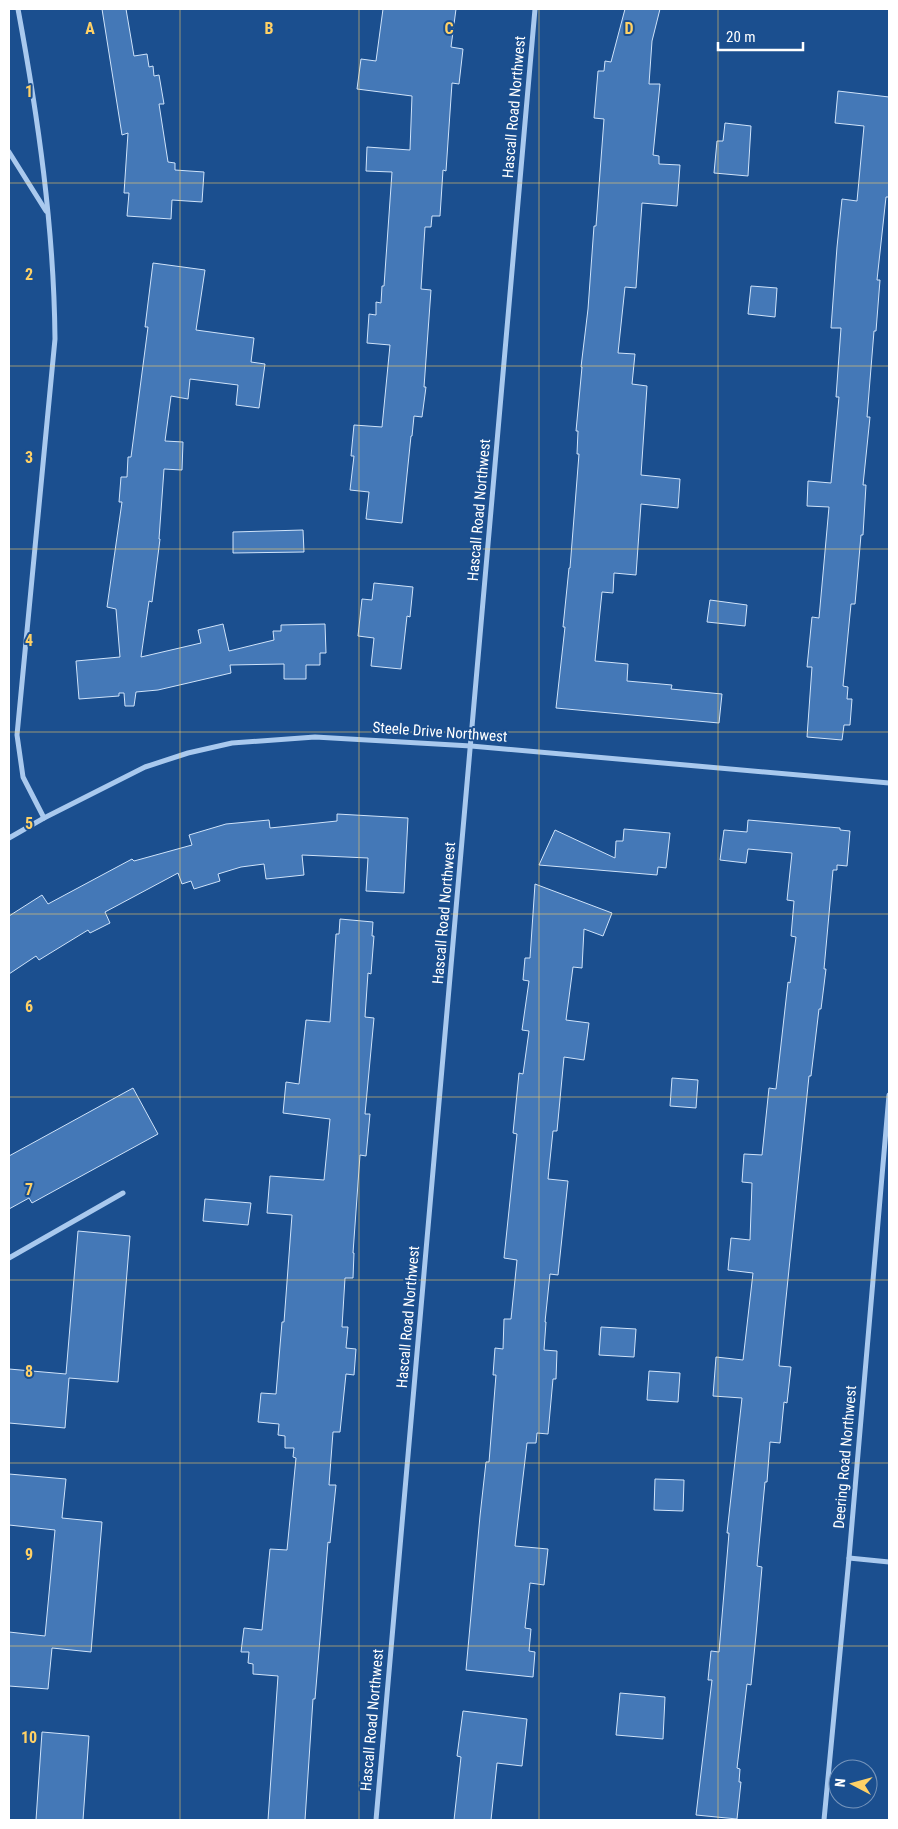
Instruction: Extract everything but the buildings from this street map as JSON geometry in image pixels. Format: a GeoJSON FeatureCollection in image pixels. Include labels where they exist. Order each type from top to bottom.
{"type":"FeatureCollection","features":[{"type":"Feature","properties":{"kind":"street"},"geometry":{"type":"LineString","coordinates":[[18,9],[34,97],[54,290],[54,339],[17,735],[23,777],[44,818]]}},
{"type":"Feature","properties":{"kind":"street","name":"Hascall Road Northwest"},"geometry":{"type":"LineString","coordinates":[[376,1820],[535,9]]}},
{"type":"Feature","properties":{"kind":"street"},"geometry":{"type":"LineString","coordinates":[[9,152],[47,214]]}},
{"type":"Feature","properties":{"kind":"street","name":"Steele Drive Northwest"},"geometry":{"type":"LineString","coordinates":[[9,838],[44,818],[146,767],[188,753],[232,743],[315,737],[471,746],[889,783]]}},
{"type":"Feature","properties":{"kind":"street","name":"Deering Road Northwest"},"geometry":{"type":"LineString","coordinates":[[824,1820],[849,1558],[889,1095]]}},
{"type":"Feature","properties":{"kind":"street"},"geometry":{"type":"LineString","coordinates":[[9,1258],[122,1194]]}},
{"type":"Feature","properties":{"kind":"street"},"geometry":{"type":"LineString","coordinates":[[849,1558],[889,1562]]}}]}
